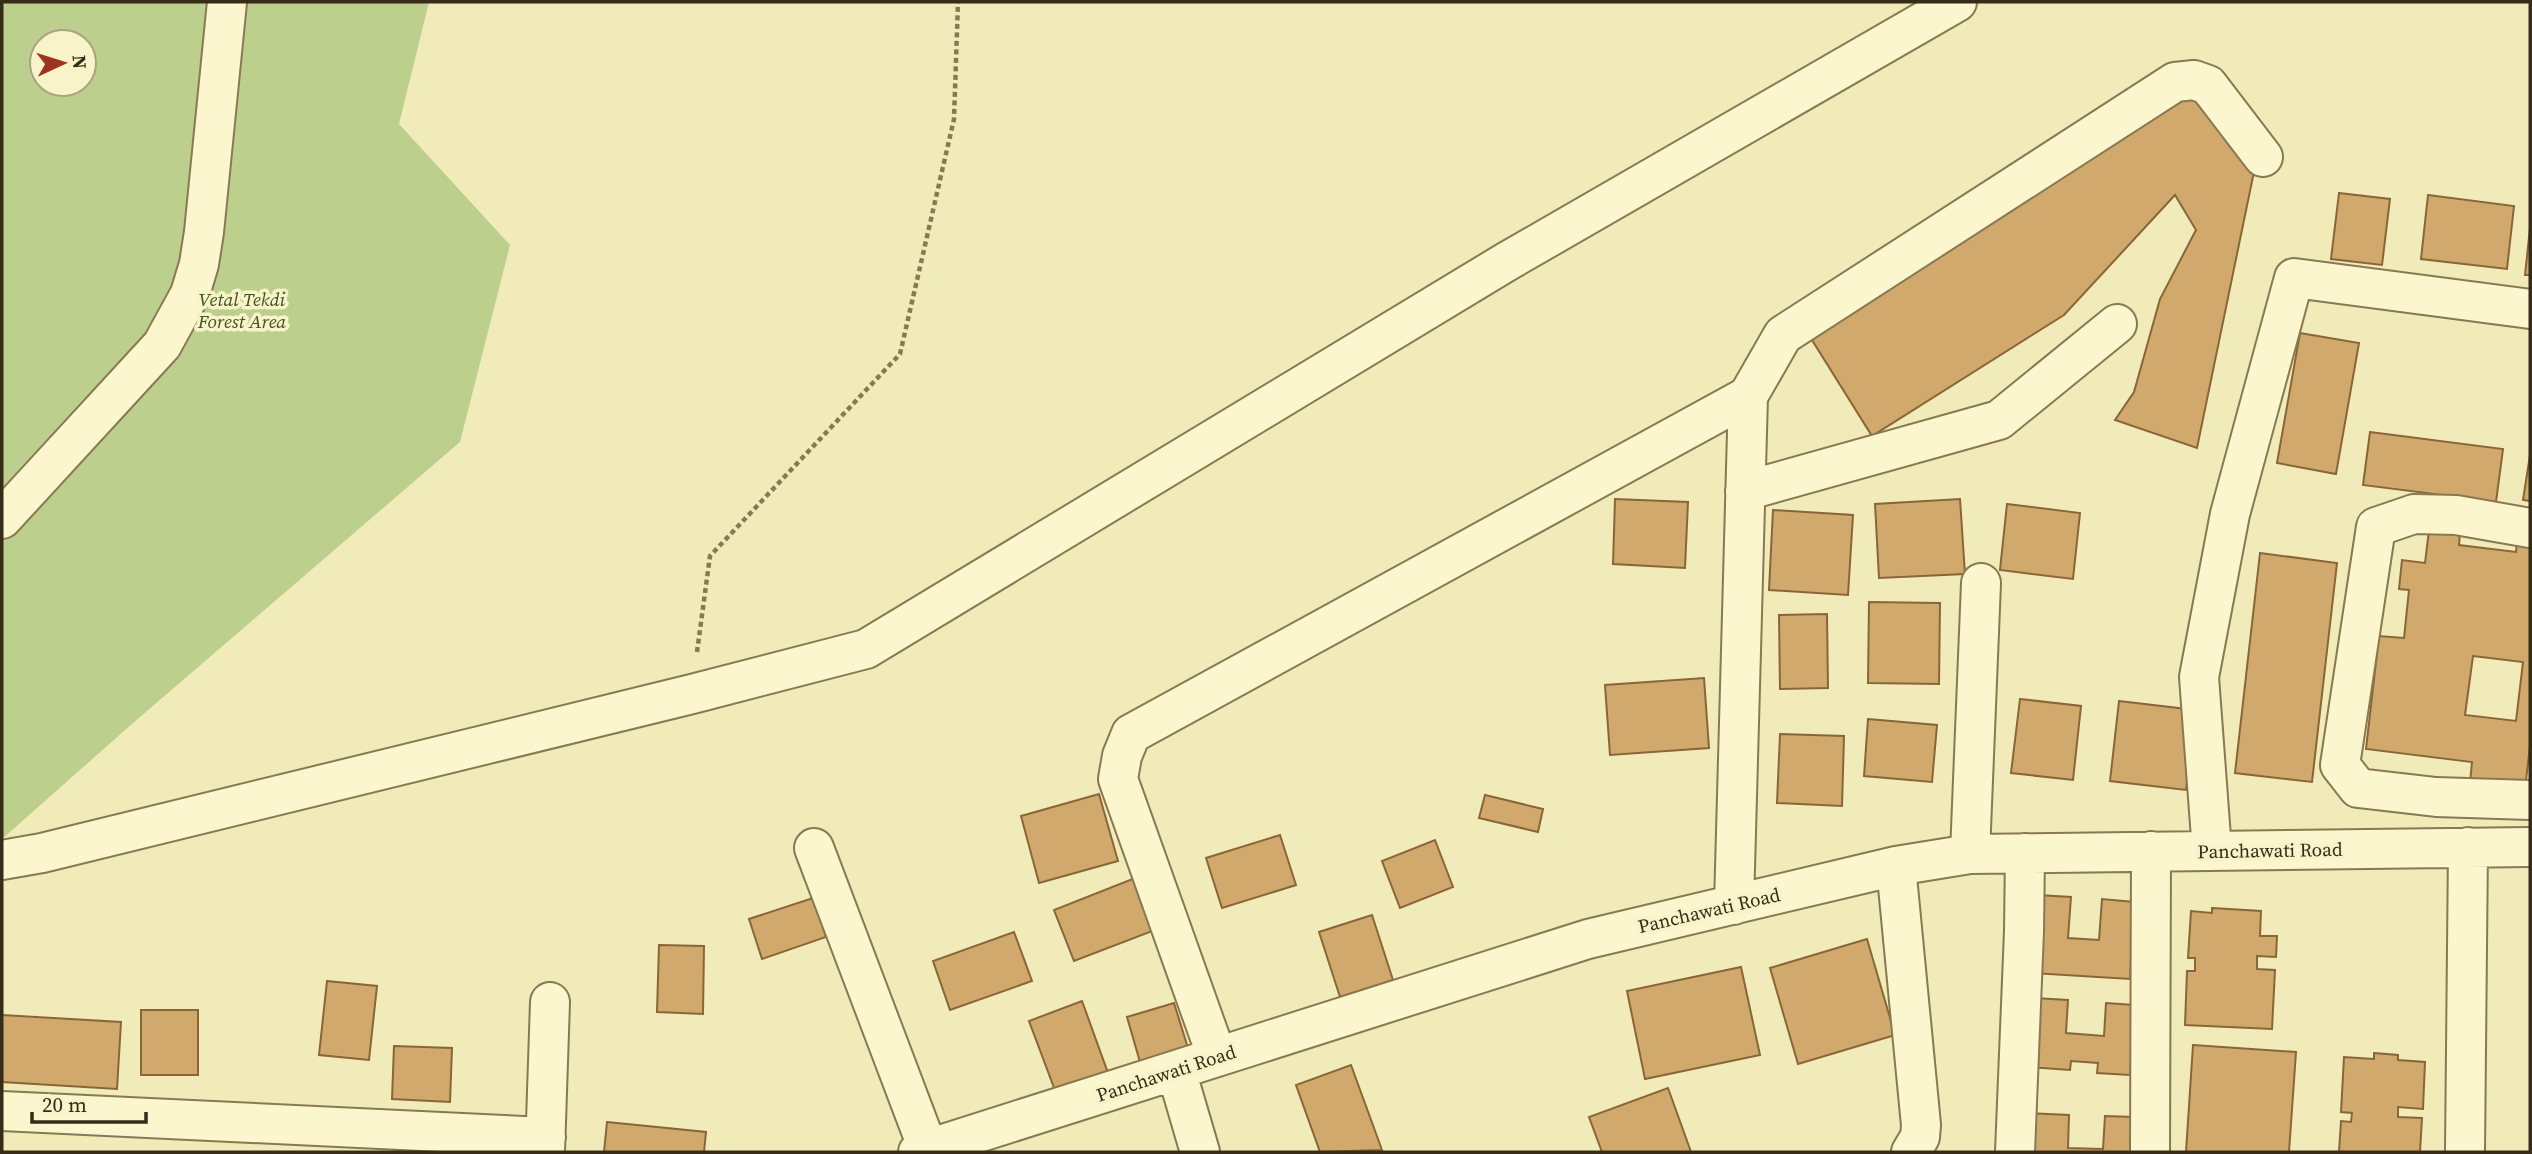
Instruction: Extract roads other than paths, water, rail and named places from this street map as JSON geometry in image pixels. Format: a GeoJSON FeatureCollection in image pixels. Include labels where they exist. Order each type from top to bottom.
{"type":"FeatureCollection","features":[{"type":"Feature","properties":{"kind":"street"},"geometry":{"type":"LineString","coordinates":[[2,519],[162,345],[190,294],[199,264],[204,232],[227,2]]}},
{"type":"Feature","properties":{"kind":"street"},"geometry":{"type":"LineString","coordinates":[[2,860],[42,853],[866,649],[1506,262],[1957,2]]}},
{"type":"Feature","properties":{"kind":"street"},"geometry":{"type":"LineString","coordinates":[[1734,905],[1748,396],[1783,335],[2175,82],[2193,80],[2208,85],[2263,157]]}},
{"type":"Feature","properties":{"kind":"street"},"geometry":{"type":"LineString","coordinates":[[2211,851],[2199,677],[2230,514],[2294,278],[2530,309]]}},
{"type":"Feature","properties":{"kind":"street"},"geometry":{"type":"LineString","coordinates":[[1745,491],[1999,420],[2117,324]]}},
{"type":"Feature","properties":{"kind":"street"},"geometry":{"type":"LineString","coordinates":[[1217,1057],[1118,779],[1122,756],[1131,734],[1748,396]]}},
{"type":"Feature","properties":{"kind":"street"},"geometry":{"type":"LineString","coordinates":[[2530,528],[2456,515],[2414,514],[2376,527],[2340,765],[2358,788],[2436,797],[2530,800]]}},
{"type":"Feature","properties":{"kind":"street"},"geometry":{"type":"LineString","coordinates":[[1970,855],[1981,583]]}},
{"type":"Feature","properties":{"kind":"street"},"geometry":{"type":"LineString","coordinates":[[2465,1152],[2468,847]]}},
{"type":"Feature","properties":{"kind":"street","name":"Panchawati Road"},"geometry":{"type":"LineString","coordinates":[[923,1151],[1588,939],[1896,866],[1970,855],[2025,853],[2530,847]]}},
{"type":"Feature","properties":{"kind":"street"},"geometry":{"type":"LineString","coordinates":[[814,848],[923,1151]]}},
{"type":"Feature","properties":{"kind":"street"},"geometry":{"type":"LineString","coordinates":[[2150,1152],[2151,851]]}},
{"type":"Feature","properties":{"kind":"street"},"geometry":{"type":"LineString","coordinates":[[2015,1152],[2025,853]]}},
{"type":"Feature","properties":{"kind":"street"},"geometry":{"type":"LineString","coordinates":[[1896,866],[1921,1125],[1920,1138],[1911,1152]]}},
{"type":"Feature","properties":{"kind":"street"},"geometry":{"type":"LineString","coordinates":[[2,1111],[546,1144],[550,1002]]}},
{"type":"Feature","properties":{"kind":"street"},"geometry":{"type":"LineString","coordinates":[[1177,1070],[1200,1152]]}},
{"type":"Feature","properties":{"kind":"park label","name":"Vetal Tekdi Forest Area"},"geometry":{"type":"Point","coordinates":[242,310]}}]}
